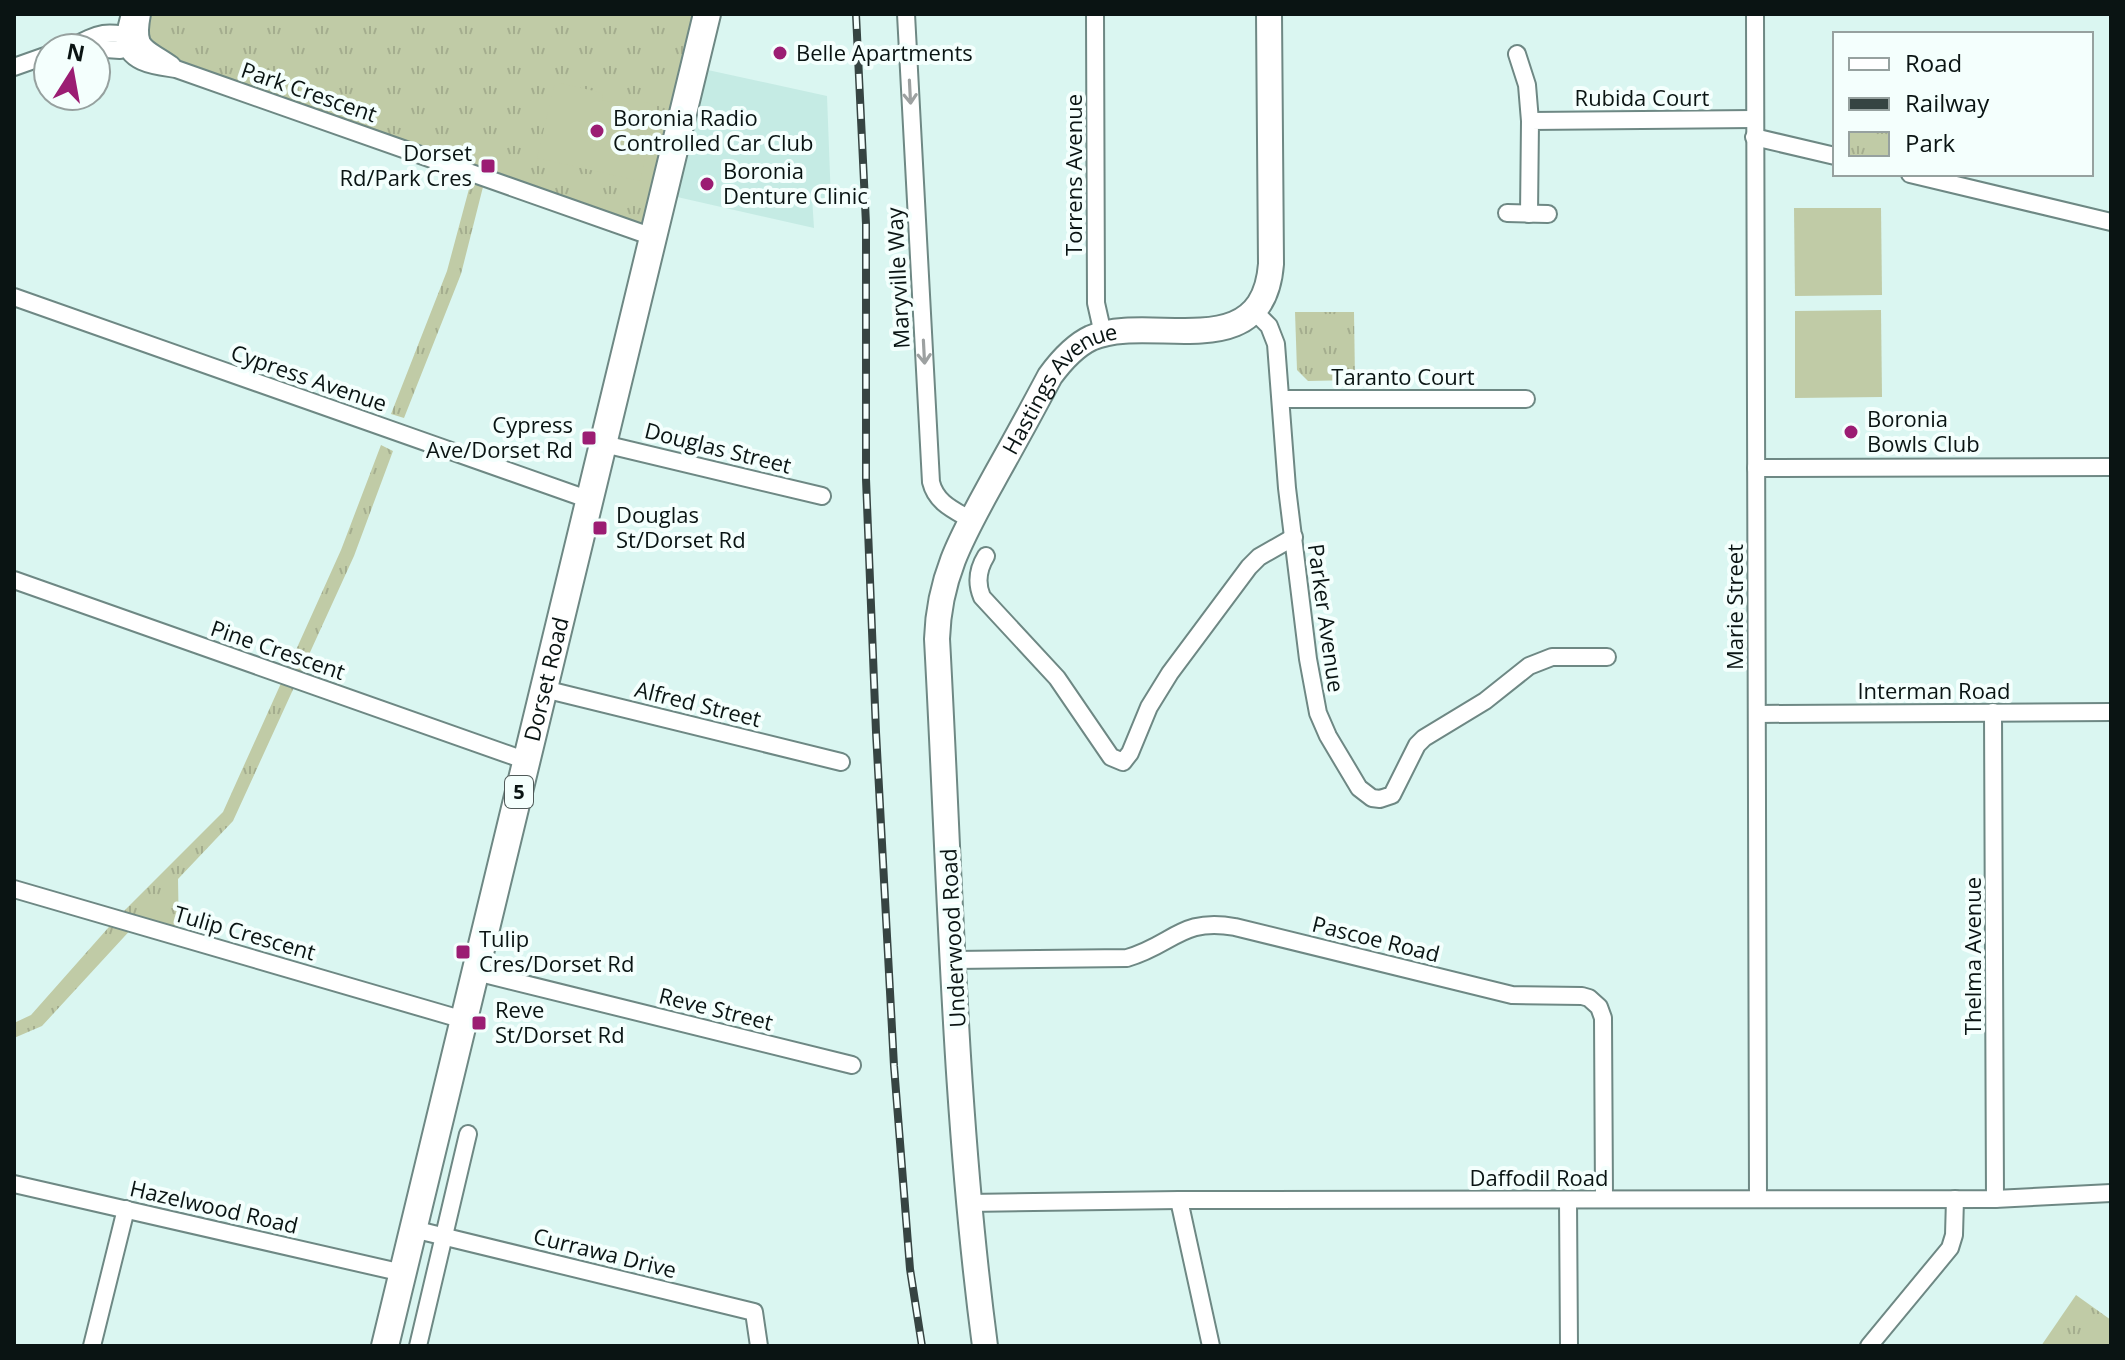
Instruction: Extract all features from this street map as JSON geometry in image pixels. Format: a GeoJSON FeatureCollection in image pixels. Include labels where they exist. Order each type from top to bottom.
{"type":"FeatureCollection","features":[{"type":"Feature","properties":{"kind":"main road","name":"Dorset Road"},"geometry":{"type":"LineString","coordinates":[[385,1346],[707,14]]}},
{"type":"Feature","properties":{"kind":"main road"},"geometry":{"type":"LineString","coordinates":[[1253,310],[1268,286],[1271,264],[1269,14]]}},
{"type":"Feature","properties":{"kind":"main road","name":"Hastings Avenue"},"geometry":{"type":"LineString","coordinates":[[968,527],[1050,376],[1075,349],[1092,337],[1103,334],[1207,331],[1225,327],[1253,310]]}},
{"type":"Feature","properties":{"kind":"main road","name":"Underwood Road"},"geometry":{"type":"LineString","coordinates":[[968,527],[945,581],[938,620],[968,1203],[985,1346]]}},
{"type":"Feature","properties":{"kind":"street"},"geometry":{"type":"LineString","coordinates":[[130,14],[131,40]]}},
{"type":"Feature","properties":{"kind":"street"},"geometry":{"type":"LineString","coordinates":[[131,40],[142,14]]}},
{"type":"Feature","properties":{"kind":"street","name":"Maryville Way"},"geometry":{"type":"LineString","coordinates":[[906,14],[931,482],[936,496],[968,527]]}},
{"type":"Feature","properties":{"kind":"street","name":"Torrens Avenue"},"geometry":{"type":"LineString","coordinates":[[1095,14],[1096,303],[1103,334]]}},
{"type":"Feature","properties":{"kind":"street","name":"Marie Street"},"geometry":{"type":"LineString","coordinates":[[1755,14],[1758,1199]]}},
{"type":"Feature","properties":{"kind":"street"},"geometry":{"type":"LineString","coordinates":[[112,33],[131,40]]}},
{"type":"Feature","properties":{"kind":"street","name":"Park Crescent"},"geometry":{"type":"LineString","coordinates":[[131,40],[133,55],[141,61],[176,69],[653,237]]}},
{"type":"Feature","properties":{"kind":"street"},"geometry":{"type":"LineString","coordinates":[[1517,54],[1527,85],[1530,121],[1529,214]]}},
{"type":"Feature","properties":{"kind":"street","name":"Rubida Court"},"geometry":{"type":"LineString","coordinates":[[1530,121],[1754,128],[1833,155]]}},
{"type":"Feature","properties":{"kind":"street"},"geometry":{"type":"LineString","coordinates":[[1918,176],[2111,222]]}},
{"type":"Feature","properties":{"kind":"street"},"geometry":{"type":"LineString","coordinates":[[1507,213],[1548,214]]}},
{"type":"Feature","properties":{"kind":"street","name":"Cypress Avenue"},"geometry":{"type":"LineString","coordinates":[[14,297],[590,500]]}},
{"type":"Feature","properties":{"kind":"street"},"geometry":{"type":"LineString","coordinates":[[1253,310],[1269,326],[1274,337],[1284,463],[1294,537]]}},
{"type":"Feature","properties":{"kind":"street","name":"Taranto Court"},"geometry":{"type":"LineString","coordinates":[[1281,399],[1526,399]]}},
{"type":"Feature","properties":{"kind":"street","name":"Douglas Street"},"geometry":{"type":"LineString","coordinates":[[604,444],[822,496]]}},
{"type":"Feature","properties":{"kind":"street"},"geometry":{"type":"LineString","coordinates":[[1756,468],[2111,467]]}},
{"type":"Feature","properties":{"kind":"street","name":"Parker Avenue"},"geometry":{"type":"LineString","coordinates":[[986,556],[978,576],[982,597],[1057,678],[1111,757],[1123,762],[1130,753],[1149,707],[1170,673],[1241,577],[1259,557],[1294,537],[1308,659],[1318,713],[1353,779],[1372,798],[1392,795],[1417,745],[1424,738],[1473,709],[1534,663],[1552,657],[1607,657]]}},
{"type":"Feature","properties":{"kind":"street","name":"Pine Crescent"},"geometry":{"type":"LineString","coordinates":[[14,580],[527,761]]}},
{"type":"Feature","properties":{"kind":"street","name":"Alfred Street"},"geometry":{"type":"LineString","coordinates":[[544,689],[841,762]]}},
{"type":"Feature","properties":{"kind":"street","name":"Thelma Avenue"},"geometry":{"type":"LineString","coordinates":[[1993,712],[1995,1199]]}},
{"type":"Feature","properties":{"kind":"street","name":"Interman Road"},"geometry":{"type":"LineString","coordinates":[[1757,714],[2111,712]]}},
{"type":"Feature","properties":{"kind":"street","name":"Tulip Crescent"},"geometry":{"type":"LineString","coordinates":[[14,889],[464,1020]]}},
{"type":"Feature","properties":{"kind":"street","name":"Pascoe Road"},"geometry":{"type":"LineString","coordinates":[[954,960],[1127,958],[1147,952],[1182,931],[1213,924],[1512,995],[1589,998],[1599,1007],[1603,1018],[1604,1199]]}},
{"type":"Feature","properties":{"kind":"street","name":"Reve Street"},"geometry":{"type":"LineString","coordinates":[[476,972],[852,1065]]}},
{"type":"Feature","properties":{"kind":"street"},"geometry":{"type":"LineString","coordinates":[[418,1346],[468,1134]]}},
{"type":"Feature","properties":{"kind":"street","name":"Hazelwood Road"},"geometry":{"type":"LineString","coordinates":[[14,1184],[403,1273]]}},
{"type":"Feature","properties":{"kind":"street","name":"Daffodil Road"},"geometry":{"type":"LineString","coordinates":[[968,1203],[1995,1199],[2111,1193]]}},
{"type":"Feature","properties":{"kind":"street"},"geometry":{"type":"LineString","coordinates":[[1869,1346],[1950,1248],[1954,1235],[1955,1199]]}},
{"type":"Feature","properties":{"kind":"street"},"geometry":{"type":"LineString","coordinates":[[1179,1200],[1211,1346]]}},
{"type":"Feature","properties":{"kind":"street"},"geometry":{"type":"LineString","coordinates":[[1568,1200],[1569,1346]]}},
{"type":"Feature","properties":{"kind":"street"},"geometry":{"type":"LineString","coordinates":[[92,1346],[126,1209]]}},
{"type":"Feature","properties":{"kind":"street","name":"Currawa Drive"},"geometry":{"type":"LineString","coordinates":[[413,1229],[754,1312],[759,1346]]}},
{"type":"Feature","properties":{"kind":"shaded area"},"geometry":{"type":"Polygon","coordinates":[[[694,67],[827,96],[831,201],[812,197],[814,228],[664,194],[694,67]]]}},
{"type":"Feature","properties":{"kind":"green space"},"geometry":{"type":"Polygon","coordinates":[[[136,14],[708,14],[653,237],[485,179],[461,274],[404,418],[391,414],[447,271],[473,174],[148,58],[136,14]]]}},
{"type":"Feature","properties":{"kind":"green space","name":"Boronia Radio Controlled Car Club"},"geometry":{"type":"Polygon","coordinates":[[[555,82],[603,93],[602,100],[620,104],[622,97],[657,105],[640,181],[537,158],[555,82]]]}},
{"type":"Feature","properties":{"kind":"green space"},"geometry":{"type":"Polygon","coordinates":[[[1794,208],[1881,208],[1882,295],[1795,296],[1794,208]]]}},
{"type":"Feature","properties":{"kind":"green space"},"geometry":{"type":"Polygon","coordinates":[[[1881,310],[1882,397],[1795,398],[1795,311],[1881,310]]]}},
{"type":"Feature","properties":{"kind":"green space"},"geometry":{"type":"Polygon","coordinates":[[[1295,312],[1354,312],[1355,380],[1308,381],[1297,370],[1295,312]]]}},
{"type":"Feature","properties":{"kind":"green space"},"geometry":{"type":"Polygon","coordinates":[[[381,445],[393,451],[354,556],[233,821],[178,879],[179,937],[135,925],[42,1026],[14,1038],[14,1023],[31,1015],[116,919],[223,812],[341,550],[381,445]]]}},
{"type":"Feature","properties":{"kind":"green space"},"geometry":{"type":"Polygon","coordinates":[[[2076,1295],[2111,1320],[2111,1346],[2041,1346],[2076,1295]]]}},
{"type":"Feature","properties":{"kind":"railway"},"geometry":{"type":"LineString","coordinates":[[856,14],[866,224],[866,479],[876,732],[894,1066],[910,1269],[922,1346]]}},
{"type":"Feature","properties":{"kind":"place","name":"Belle Apartments"},"geometry":{"type":"Point","coordinates":[780,53]}},
{"type":"Feature","properties":{"kind":"place","name":"Boronia Radio Controlled Car Club"},"geometry":{"type":"Point","coordinates":[597,131]}},
{"type":"Feature","properties":{"kind":"place","name":"Dorset Rd/Park Cres"},"geometry":{"type":"Point","coordinates":[488,166]}},
{"type":"Feature","properties":{"kind":"place","name":"Boronia Denture Clinic"},"geometry":{"type":"Point","coordinates":[707,184]}},
{"type":"Feature","properties":{"kind":"place","name":"Boronia Bowls Club"},"geometry":{"type":"Point","coordinates":[1851,432]}},
{"type":"Feature","properties":{"kind":"place","name":"Cypress Ave/Dorset Rd"},"geometry":{"type":"Point","coordinates":[589,438]}},
{"type":"Feature","properties":{"kind":"place","name":"Douglas St/Dorset Rd"},"geometry":{"type":"Point","coordinates":[600,528]}},
{"type":"Feature","properties":{"kind":"place","name":"Tulip Cres/Dorset Rd"},"geometry":{"type":"Point","coordinates":[463,952]}},
{"type":"Feature","properties":{"kind":"place","name":"Reve St/Dorset Rd"},"geometry":{"type":"Point","coordinates":[479,1023]}}]}
